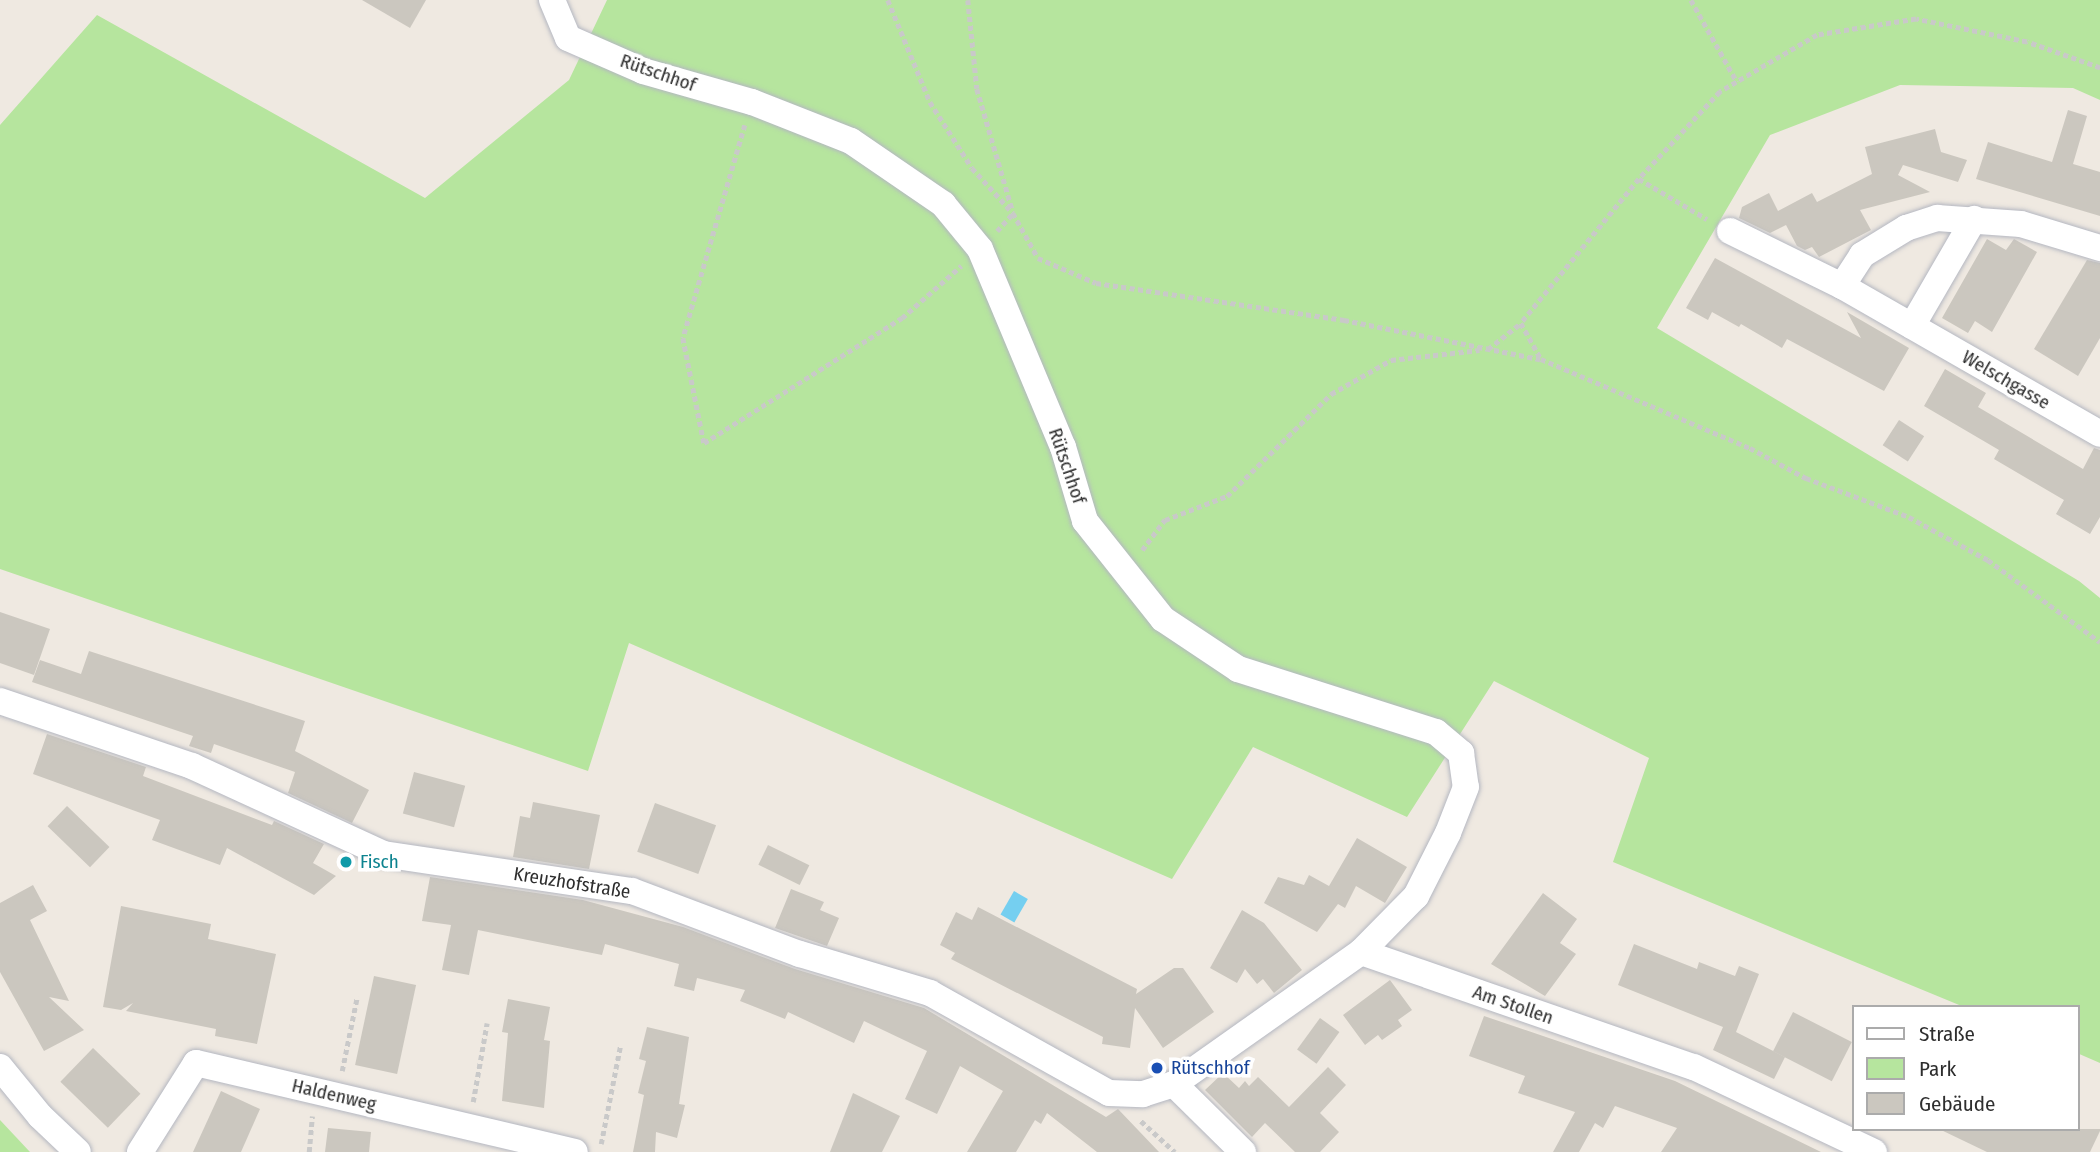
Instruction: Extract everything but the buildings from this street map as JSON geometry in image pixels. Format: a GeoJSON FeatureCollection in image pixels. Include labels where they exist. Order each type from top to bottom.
{"type":"FeatureCollection","features":[{"type":"Feature","properties":{"kind":"street","name":"Rütschhof"},"geometry":{"type":"LineString","coordinates":[[552,0],[568,38],[643,71],[752,102],[851,141],[943,204],[981,249],[1063,447],[1085,521],[1124,573],[1163,618],[1238,669],[1436,732],[1461,753],[1466,787],[1448,833],[1416,896],[1361,952]]}},
{"type":"Feature","properties":{"kind":"street"},"geometry":{"type":"LineString","coordinates":[[1842,286],[1862,255],[1906,228],[1937,218],[2021,224],[2100,248]]}},
{"type":"Feature","properties":{"kind":"street"},"geometry":{"type":"LineString","coordinates":[[1912,326],[1974,219]]}},
{"type":"Feature","properties":{"kind":"street","name":"Welschgasse"},"geometry":{"type":"LineString","coordinates":[[1730,232],[1842,286],[2100,435]]}},
{"type":"Feature","properties":{"kind":"street","name":"Kreuzhofstraße"},"geometry":{"type":"LineString","coordinates":[[0,701],[192,766],[383,854],[632,891],[800,954],[930,993],[1108,1093],[1143,1094],[1174,1084]]}},
{"type":"Feature","properties":{"kind":"street"},"geometry":{"type":"LineString","coordinates":[[1243,1152],[1174,1084],[1361,952]]}},
{"type":"Feature","properties":{"kind":"street","name":"Am Stollen"},"geometry":{"type":"LineString","coordinates":[[1361,952],[1694,1067],[1874,1152]]}},
{"type":"Feature","properties":{"kind":"street","name":"Haldenweg"},"geometry":{"type":"LineString","coordinates":[[140,1152],[196,1063],[575,1152]]}},
{"type":"Feature","properties":{"kind":"street"},"geometry":{"type":"LineString","coordinates":[[0,1067],[40,1116],[78,1152]]}},
{"type":"Feature","properties":{"kind":"path"},"geometry":{"type":"LineString","coordinates":[[888,0],[930,102],[972,168],[1013,214],[1038,258],[1096,283],[1280,309],[1541,359],[1751,448],[1806,478],[1909,517],[1988,560],[2098,640],[2100,632]]}},
{"type":"Feature","properties":{"kind":"path"},"geometry":{"type":"LineString","coordinates":[[968,0],[977,89],[1013,214]]}},
{"type":"Feature","properties":{"kind":"path"},"geometry":{"type":"LineString","coordinates":[[1692,0],[1737,82]]}},
{"type":"Feature","properties":{"kind":"path"},"geometry":{"type":"LineString","coordinates":[[1124,573],[1165,520],[1227,496],[1331,394],[1391,360],[1486,350],[1521,323],[1639,178],[1720,92],[1817,35],[1916,19],[2026,42],[2100,68]]}},
{"type":"Feature","properties":{"kind":"path"},"geometry":{"type":"LineString","coordinates":[[752,102],[708,241],[683,338],[704,443],[902,318],[981,249]]}},
{"type":"Feature","properties":{"kind":"path"},"geometry":{"type":"LineString","coordinates":[[1639,178],[1730,232]]}},
{"type":"Feature","properties":{"kind":"path"},"geometry":{"type":"LineString","coordinates":[[1521,323],[1541,359]]}},
{"type":"Feature","properties":{"kind":"path"},"geometry":{"type":"LineString","coordinates":[[309,1152],[357,997]]}},
{"type":"Feature","properties":{"kind":"path"},"geometry":{"type":"LineString","coordinates":[[468,1127],[487,1023]]}},
{"type":"Feature","properties":{"kind":"path"},"geometry":{"type":"LineString","coordinates":[[600,1152],[620,1047]]}},
{"type":"Feature","properties":{"kind":"green space"},"geometry":{"type":"Polygon","coordinates":[[[607,0],[2100,0],[2100,100],[2073,88],[1900,85],[1770,135],[1657,328],[2079,581],[2100,598],[2100,1063],[2079,1054],[2079,1005],[1959,1005],[1613,862],[1649,758],[1494,681],[1407,817],[1253,747],[1172,879],[629,643],[588,771],[0,569],[0,125],[97,15],[425,198],[569,80],[607,0]]]}},
{"type":"Feature","properties":{"kind":"green space"},"geometry":{"type":"Polygon","coordinates":[[[0,1120],[30,1152],[0,1152],[0,1120]]]}},
{"type":"Feature","properties":{"kind":"water"},"geometry":{"type":"Polygon","coordinates":[[[1014,891],[1028,899],[1014,922],[1000,914],[1014,891]]]}},
{"type":"Feature","properties":{"kind":"place","name":"Fisch"},"geometry":{"type":"Point","coordinates":[346,862]}},
{"type":"Feature","properties":{"kind":"place","name":"Rütschhof"},"geometry":{"type":"Point","coordinates":[1157,1068]}}]}
